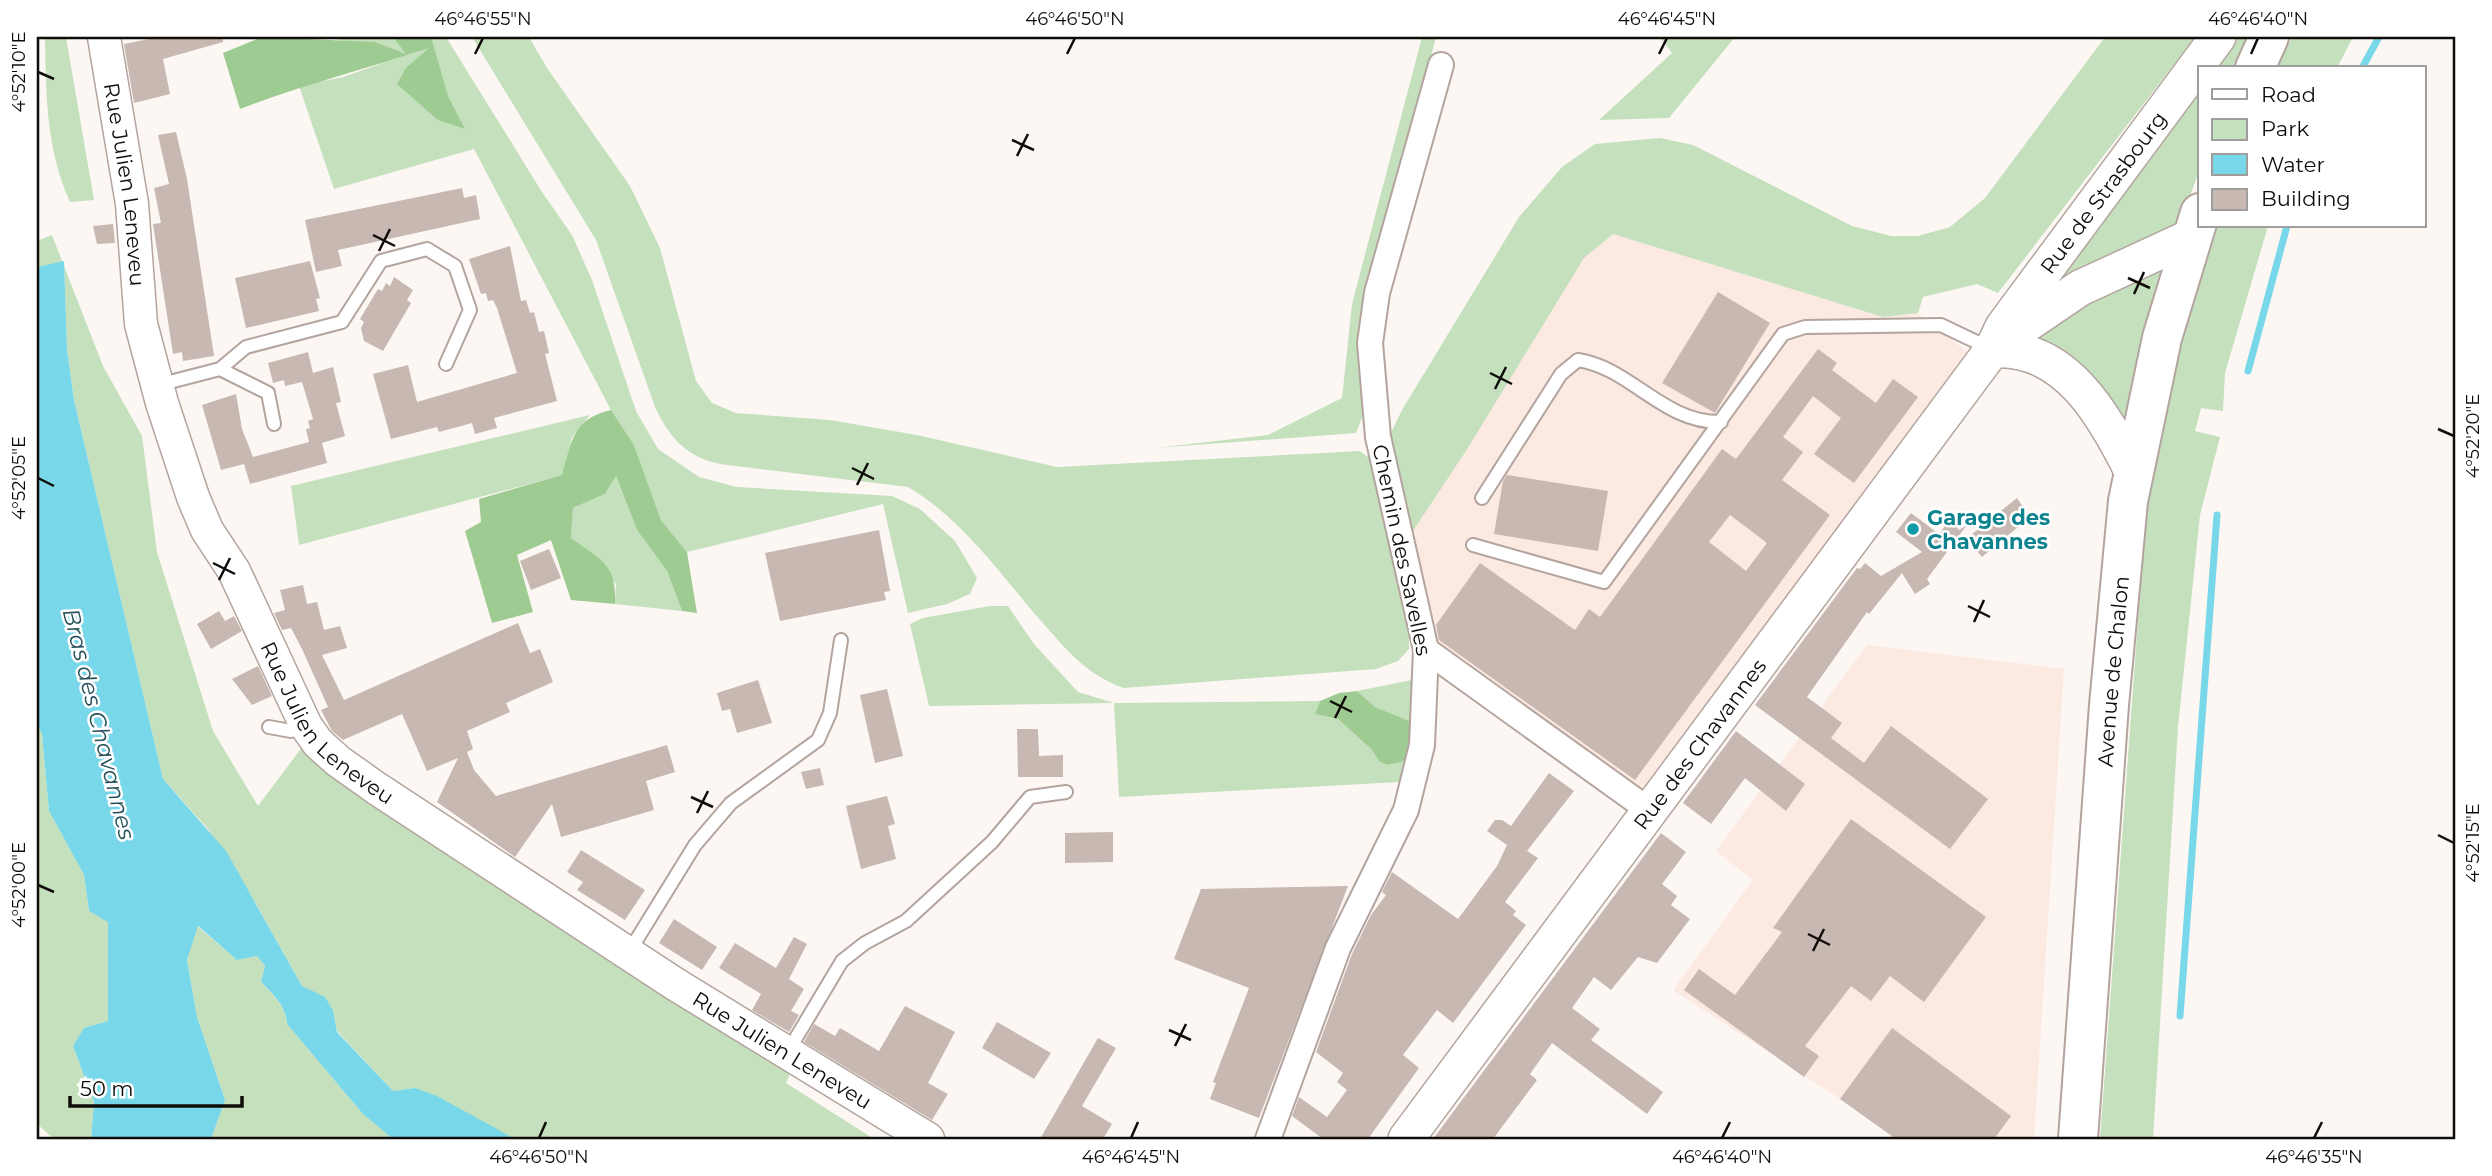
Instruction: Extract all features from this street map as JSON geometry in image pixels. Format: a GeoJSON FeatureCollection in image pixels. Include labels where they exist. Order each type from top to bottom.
{"type":"FeatureCollection","features":[{"type":"Feature","properties":{"kind":"main road","name":"Rue de Strasbourg"},"geometry":{"type":"LineString","coordinates":[[1992,350],[2003,327],[2218,37]]}},
{"type":"Feature","properties":{"kind":"main road"},"geometry":{"type":"LineString","coordinates":[[2256,66],[2269,37]]}},
{"type":"Feature","properties":{"kind":"main road"},"geometry":{"type":"LineString","coordinates":[[1992,350],[2023,325],[2080,288],[2196,225]]}},
{"type":"Feature","properties":{"kind":"main road","name":"Avenue de Chalon"},"geometry":{"type":"LineString","coordinates":[[2078,1139],[2109,705],[2133,473],[2161,338],[2196,225]]}},
{"type":"Feature","properties":{"kind":"main road"},"geometry":{"type":"LineString","coordinates":[[1992,350],[2016,348],[2045,360],[2067,376],[2087,395],[2105,420],[2133,473]]}},
{"type":"Feature","properties":{"kind":"main road","name":"Rue des Chavannes"},"geometry":{"type":"LineString","coordinates":[[1406,1139],[1992,350]]}},
{"type":"Feature","properties":{"kind":"street","name":"Rue Julien Leneveu"},"geometry":{"type":"LineString","coordinates":[[104,37],[132,204],[141,324],[156,385],[197,508],[207,530],[234,571],[306,726],[318,743],[338,761],[629,952],[928,1139]]}},
{"type":"Feature","properties":{"kind":"street","name":"Chemin des Savelles"},"geometry":{"type":"LineString","coordinates":[[1268,1139],[1338,948],[1406,810],[1422,745],[1426,650],[1378,437],[1370,343],[1377,293],[1441,65]]}},
{"type":"Feature","properties":{"kind":"street"},"geometry":{"type":"LineString","coordinates":[[1426,650],[1650,811]]}},
{"type":"Feature","properties":{"kind":"lane"},"geometry":{"type":"LineString","coordinates":[[156,385],[220,369],[246,347],[342,322],[381,261],[427,249],[455,266],[470,310],[446,364]]}},
{"type":"Feature","properties":{"kind":"lane"},"geometry":{"type":"LineString","coordinates":[[1473,545],[1604,582],[1783,334],[1805,327],[1941,325],[1992,350]]}},
{"type":"Feature","properties":{"kind":"lane"},"geometry":{"type":"LineString","coordinates":[[1482,498],[1562,374],[1578,360],[1597,363],[1682,416],[1700,422],[1721,422]]}},
{"type":"Feature","properties":{"kind":"lane"},"geometry":{"type":"LineString","coordinates":[[220,369],[268,393],[274,424]]}},
{"type":"Feature","properties":{"kind":"lane"},"geometry":{"type":"LineString","coordinates":[[629,952],[695,845],[731,803],[818,740],[830,713],[841,640]]}},
{"type":"Feature","properties":{"kind":"lane"},"geometry":{"type":"LineString","coordinates":[[269,727],[291,731],[306,726]]}},
{"type":"Feature","properties":{"kind":"lane"},"geometry":{"type":"LineString","coordinates":[[787,1053],[842,961],[865,943],[906,922],[992,842],[1030,797],[1066,792]]}},
{"type":"Feature","properties":{"kind":"shaded area"},"geometry":{"type":"Polygon","coordinates":[[[1613,234],[1883,317],[1918,313],[1975,358],[1648,803],[1435,647],[1407,540],[1466,451],[1584,257],[1613,234]]]}},
{"type":"Feature","properties":{"kind":"shaded area"},"geometry":{"type":"Polygon","coordinates":[[[1867,645],[2064,669],[2034,1139],[1896,1139],[1840,1099],[1673,990],[1753,880],[1716,851],[1867,645]]]}},
{"type":"Feature","properties":{"kind":"green space"},"geometry":{"type":"Polygon","coordinates":[[[45,37],[66,37],[94,200],[70,202],[62,182],[49,121],[45,37]]]}},
{"type":"Feature","properties":{"kind":"green space"},"geometry":{"type":"Polygon","coordinates":[[[262,37],[375,42],[406,54],[393,37],[431,37],[448,96],[465,129],[438,120],[397,84],[406,68],[429,48],[240,109],[223,53],[262,37]]]}},
{"type":"Feature","properties":{"kind":"green space"},"geometry":{"type":"Polygon","coordinates":[[[300,37],[393,37],[408,55],[431,47],[431,37],[446,37],[542,192],[572,235],[592,280],[636,411],[658,449],[699,477],[737,487],[892,496],[920,509],[955,541],[977,578],[970,594],[947,604],[908,613],[883,504],[687,552],[661,520],[634,445],[611,410],[474,149],[334,189],[299,86],[343,77],[406,55],[331,38],[300,37]],[[448,96],[438,120],[464,128],[448,96]]]}},
{"type":"Feature","properties":{"kind":"green space"},"geometry":{"type":"Polygon","coordinates":[[[472,37],[529,37],[547,68],[630,186],[660,248],[696,381],[712,403],[736,413],[830,420],[917,435],[1057,467],[1360,451],[1372,460],[1409,631],[1409,649],[1398,661],[1376,669],[1124,688],[1097,675],[1074,657],[960,528],[908,487],[720,464],[688,451],[666,428],[655,407],[596,240],[472,37]]]}},
{"type":"Feature","properties":{"kind":"green space"},"geometry":{"type":"Polygon","coordinates":[[[1422,37],[1436,37],[1363,316],[1362,396],[1365,410],[1356,433],[1155,448],[1268,435],[1342,398],[1352,304],[1422,37]]]}},
{"type":"Feature","properties":{"kind":"green space"},"geometry":{"type":"Polygon","coordinates":[[[1660,37],[1735,37],[1669,118],[1599,120],[1672,53],[1660,37]]]}},
{"type":"Feature","properties":{"kind":"green space"},"geometry":{"type":"Polygon","coordinates":[[[2105,37],[2195,37],[1998,293],[1977,284],[1923,297],[1918,313],[1883,317],[1613,234],[1584,258],[1466,451],[1407,540],[1386,443],[1402,410],[1519,217],[1562,167],[1595,144],[1660,138],[1693,145],[1852,226],[1891,236],[1918,236],[1950,227],[1985,198],[2105,37]]]}},
{"type":"Feature","properties":{"kind":"green space"},"geometry":{"type":"Polygon","coordinates":[[[2226,37],[2254,37],[2240,66],[2204,66],[2226,37]]]}},
{"type":"Feature","properties":{"kind":"green space"},"geometry":{"type":"Polygon","coordinates":[[[2292,37],[2353,37],[2338,66],[2278,66],[2292,37]]]}},
{"type":"Feature","properties":{"kind":"green space"},"geometry":{"type":"Polygon","coordinates":[[[2198,76],[2198,174],[2175,238],[2044,301],[2198,76]]]}},
{"type":"Feature","properties":{"kind":"green space"},"geometry":{"type":"Polygon","coordinates":[[[2217,228],[2267,228],[2225,373],[2223,411],[2201,408],[2195,431],[2220,437],[2200,515],[2178,727],[2153,1139],[2100,1139],[2149,470],[2182,340],[2217,228]]]}},
{"type":"Feature","properties":{"kind":"green space"},"geometry":{"type":"Polygon","coordinates":[[[52,235],[63,262],[37,267],[37,241],[52,235]]]}},
{"type":"Feature","properties":{"kind":"green space"},"geometry":{"type":"Polygon","coordinates":[[[64,266],[103,366],[142,436],[157,552],[213,731],[258,806],[303,746],[794,1064],[786,1083],[874,1139],[515,1139],[415,1088],[393,1091],[337,1031],[333,1010],[325,998],[302,986],[255,902],[208,829],[163,779],[74,400],[67,349],[64,266]]]}},
{"type":"Feature","properties":{"kind":"green space"},"geometry":{"type":"Polygon","coordinates":[[[2155,268],[2164,271],[2126,428],[2077,369],[2039,337],[2045,321],[2155,268]]]}},
{"type":"Feature","properties":{"kind":"green space"},"geometry":{"type":"Polygon","coordinates":[[[611,410],[634,445],[661,520],[687,552],[697,613],[682,611],[667,571],[637,530],[616,476],[605,494],[573,508],[571,538],[598,558],[610,571],[615,604],[571,600],[551,540],[517,555],[533,612],[492,623],[465,531],[481,522],[479,499],[562,475],[572,442],[581,426],[588,419],[611,410]]]}},
{"type":"Feature","properties":{"kind":"green space"},"geometry":{"type":"Polygon","coordinates":[[[590,415],[572,437],[563,475],[299,545],[291,486],[590,415]]]}},
{"type":"Feature","properties":{"kind":"green space"},"geometry":{"type":"Polygon","coordinates":[[[616,476],[637,530],[667,571],[682,611],[615,604],[616,584],[571,538],[573,508],[605,494],[616,476]]]}},
{"type":"Feature","properties":{"kind":"green space"},"geometry":{"type":"Polygon","coordinates":[[[990,606],[1008,606],[1034,644],[1078,692],[1114,703],[929,706],[910,624],[923,618],[990,606]]]}},
{"type":"Feature","properties":{"kind":"green space"},"geometry":{"type":"Polygon","coordinates":[[[1417,679],[1412,722],[1375,707],[1357,691],[1417,679]]]}},
{"type":"Feature","properties":{"kind":"green space"},"geometry":{"type":"Polygon","coordinates":[[[1357,691],[1375,707],[1412,722],[1405,761],[1388,765],[1380,762],[1371,749],[1338,719],[1315,714],[1320,701],[1339,693],[1357,691]]]}},
{"type":"Feature","properties":{"kind":"green space"},"geometry":{"type":"Polygon","coordinates":[[[1320,701],[1315,714],[1338,719],[1371,749],[1380,762],[1388,765],[1405,761],[1400,782],[1119,797],[1114,703],[1320,701]]]}},
{"type":"Feature","properties":{"kind":"green space"},"geometry":{"type":"Polygon","coordinates":[[[37,724],[42,734],[49,811],[84,875],[89,911],[108,921],[108,1021],[85,1028],[73,1046],[94,1102],[91,1139],[54,1139],[37,1124],[37,724]]]}},
{"type":"Feature","properties":{"kind":"green space"},"geometry":{"type":"Polygon","coordinates":[[[197,926],[237,960],[257,956],[265,966],[261,982],[282,1006],[287,1024],[363,1114],[393,1139],[211,1139],[225,1100],[197,1017],[187,960],[197,926]]]}},
{"type":"Feature","properties":{"kind":"water","name":"Bras des Chavannes"},"geometry":{"type":"Polygon","coordinates":[[[64,261],[67,349],[74,400],[163,779],[226,851],[302,986],[325,997],[333,1010],[337,1032],[393,1091],[415,1088],[437,1096],[515,1139],[393,1139],[363,1114],[287,1024],[282,1006],[261,982],[265,966],[257,956],[237,960],[198,926],[187,960],[197,1017],[225,1100],[211,1139],[91,1139],[94,1102],[73,1046],[84,1028],[108,1021],[108,922],[89,911],[84,875],[49,811],[42,734],[37,724],[37,267],[64,261]]]}},
{"type":"Feature","properties":{"kind":"building"},"geometry":{"type":"Polygon","coordinates":[[[159,37],[223,37],[223,42],[163,59],[170,94],[134,103],[124,44],[159,37]]]}},
{"type":"Feature","properties":{"kind":"building"},"geometry":{"type":"Polygon","coordinates":[[[176,132],[187,179],[214,356],[183,361],[182,352],[173,354],[153,224],[161,223],[154,188],[169,184],[158,135],[176,132]]]}},
{"type":"Feature","properties":{"kind":"building"},"geometry":{"type":"Polygon","coordinates":[[[462,188],[464,198],[476,195],[480,219],[338,250],[342,266],[316,272],[305,220],[462,188]]]}},
{"type":"Feature","properties":{"kind":"building"},"geometry":{"type":"Polygon","coordinates":[[[113,224],[115,243],[97,244],[93,226],[113,224]]]}},
{"type":"Feature","properties":{"kind":"building"},"geometry":{"type":"Polygon","coordinates":[[[510,246],[521,301],[526,300],[530,313],[534,312],[539,332],[544,331],[549,353],[545,354],[557,401],[494,418],[497,428],[475,434],[472,423],[439,432],[437,427],[391,439],[373,374],[408,365],[417,402],[517,373],[497,308],[493,300],[488,301],[486,293],[481,294],[469,259],[510,246]]]}},
{"type":"Feature","properties":{"kind":"building"},"geometry":{"type":"Polygon","coordinates":[[[310,261],[320,298],[316,299],[319,311],[246,328],[235,278],[310,261]]]}},
{"type":"Feature","properties":{"kind":"building"},"geometry":{"type":"Polygon","coordinates":[[[394,277],[413,290],[407,300],[411,303],[383,351],[364,341],[361,328],[364,322],[360,319],[378,289],[382,291],[386,283],[390,286],[394,277]]]}},
{"type":"Feature","properties":{"kind":"building"},"geometry":{"type":"Polygon","coordinates":[[[1718,292],[1770,323],[1715,413],[1662,383],[1718,292]]]}},
{"type":"Feature","properties":{"kind":"building"},"geometry":{"type":"Polygon","coordinates":[[[1818,349],[1837,363],[1832,370],[1876,403],[1893,379],[1918,397],[1854,483],[1814,454],[1841,418],[1813,396],[1783,437],[1803,452],[1782,480],[1830,515],[1635,780],[1439,640],[1436,625],[1480,563],[1575,630],[1589,609],[1600,617],[1722,449],[1736,459],[1818,349]],[[1730,515],[1709,542],[1746,571],[1767,543],[1730,515]]]}},
{"type":"Feature","properties":{"kind":"building"},"geometry":{"type":"Polygon","coordinates":[[[308,352],[313,373],[333,367],[341,402],[336,403],[345,436],[322,443],[327,463],[250,484],[244,464],[221,470],[202,405],[236,394],[242,429],[253,457],[309,442],[306,429],[310,428],[308,421],[313,419],[302,382],[285,386],[284,380],[273,383],[268,363],[308,352]]]}},
{"type":"Feature","properties":{"kind":"building"},"geometry":{"type":"Polygon","coordinates":[[[1507,475],[1608,491],[1598,551],[1494,534],[1503,481],[1507,475]]]}},
{"type":"Feature","properties":{"kind":"building"},"geometry":{"type":"Polygon","coordinates":[[[2017,498],[2030,517],[1982,557],[1966,539],[2017,498]]]}},
{"type":"Feature","properties":{"kind":"building"},"geometry":{"type":"Polygon","coordinates":[[[1911,513],[1939,534],[1950,519],[1959,530],[1967,525],[1927,579],[1930,584],[1915,594],[1902,573],[1869,614],[1867,612],[1807,697],[1842,723],[1831,738],[1864,763],[1891,726],[1988,799],[1950,849],[1755,705],[1857,568],[1860,569],[1865,563],[1881,576],[1922,552],[1896,532],[1911,513]]]}},
{"type":"Feature","properties":{"kind":"building"},"geometry":{"type":"Polygon","coordinates":[[[879,530],[890,591],[884,592],[886,600],[780,621],[765,553],[879,530]]]}},
{"type":"Feature","properties":{"kind":"building"},"geometry":{"type":"Polygon","coordinates":[[[549,549],[561,578],[531,590],[520,561],[549,549]]]}},
{"type":"Feature","properties":{"kind":"building"},"geometry":{"type":"Polygon","coordinates":[[[303,585],[307,604],[317,602],[324,630],[340,626],[347,648],[322,655],[344,700],[518,623],[530,653],[540,649],[553,682],[506,703],[510,712],[467,731],[473,749],[467,752],[474,770],[496,796],[667,745],[675,772],[646,781],[654,810],[561,837],[552,804],[515,857],[437,802],[458,758],[427,771],[402,714],[343,740],[332,731],[321,710],[328,707],[302,649],[291,628],[282,630],[274,613],[285,610],[280,590],[303,585]]]}},
{"type":"Feature","properties":{"kind":"building"},"geometry":{"type":"Polygon","coordinates":[[[219,611],[225,621],[234,616],[242,631],[211,649],[197,624],[219,611]]]}},
{"type":"Feature","properties":{"kind":"building"},"geometry":{"type":"Polygon","coordinates":[[[258,666],[272,696],[252,705],[232,679],[258,666]]]}},
{"type":"Feature","properties":{"kind":"building"},"geometry":{"type":"Polygon","coordinates":[[[758,680],[772,723],[737,733],[730,709],[722,711],[717,693],[758,680]]]}},
{"type":"Feature","properties":{"kind":"building"},"geometry":{"type":"Polygon","coordinates":[[[887,689],[903,756],[875,763],[860,695],[887,689]]]}},
{"type":"Feature","properties":{"kind":"building"},"geometry":{"type":"Polygon","coordinates":[[[1017,729],[1038,729],[1039,756],[1063,755],[1063,777],[1018,777],[1017,729]]]}},
{"type":"Feature","properties":{"kind":"building"},"geometry":{"type":"Polygon","coordinates":[[[1736,731],[1805,784],[1786,811],[1745,778],[1711,824],[1683,803],[1736,731]]]}},
{"type":"Feature","properties":{"kind":"building"},"geometry":{"type":"Polygon","coordinates":[[[820,768],[824,785],[806,789],[801,772],[820,768]]]}},
{"type":"Feature","properties":{"kind":"building"},"geometry":{"type":"Polygon","coordinates":[[[1549,773],[1574,791],[1527,851],[1538,858],[1505,902],[1516,911],[1513,915],[1526,925],[1453,1023],[1437,1010],[1403,1055],[1419,1068],[1368,1139],[1323,1139],[1292,1116],[1299,1097],[1327,1117],[1347,1090],[1337,1082],[1343,1073],[1316,1052],[1352,954],[1371,915],[1386,895],[1382,892],[1392,872],[1458,919],[1497,866],[1507,845],[1487,831],[1495,820],[1502,820],[1511,826],[1549,773]]]}},
{"type":"Feature","properties":{"kind":"building"},"geometry":{"type":"Polygon","coordinates":[[[887,796],[895,824],[888,826],[896,859],[861,869],[846,806],[887,796]]]}},
{"type":"Feature","properties":{"kind":"building"},"geometry":{"type":"Polygon","coordinates":[[[1851,819],[1986,917],[1924,1002],[1890,976],[1871,1001],[1851,986],[1805,1046],[1819,1056],[1804,1077],[1684,990],[1699,969],[1735,995],[1782,932],[1773,928],[1851,819]]]}},
{"type":"Feature","properties":{"kind":"building"},"geometry":{"type":"Polygon","coordinates":[[[1113,832],[1113,862],[1065,863],[1065,833],[1113,832]]]}},
{"type":"Feature","properties":{"kind":"building"},"geometry":{"type":"Polygon","coordinates":[[[1661,833],[1686,852],[1662,884],[1677,896],[1671,905],[1690,919],[1657,963],[1638,957],[1611,990],[1594,977],[1572,1008],[1600,1029],[1591,1040],[1663,1092],[1647,1114],[1552,1043],[1530,1074],[1537,1080],[1493,1139],[1433,1139],[1661,833]]]}},
{"type":"Feature","properties":{"kind":"building"},"geometry":{"type":"Polygon","coordinates":[[[581,850],[645,890],[625,920],[577,890],[583,882],[567,872],[581,850]]]}},
{"type":"Feature","properties":{"kind":"building"},"geometry":{"type":"Polygon","coordinates":[[[1348,886],[1259,1118],[1210,1099],[1216,1083],[1213,1082],[1249,988],[1174,959],[1201,889],[1348,886]]]}},
{"type":"Feature","properties":{"kind":"building"},"geometry":{"type":"Polygon","coordinates":[[[674,919],[717,947],[702,970],[659,943],[674,919]]]}},
{"type":"Feature","properties":{"kind":"building"},"geometry":{"type":"Polygon","coordinates":[[[794,937],[807,944],[789,979],[804,989],[791,1011],[799,1015],[789,1032],[752,1010],[761,994],[719,968],[735,943],[776,968],[794,937]]]}},
{"type":"Feature","properties":{"kind":"building"},"geometry":{"type":"Polygon","coordinates":[[[905,1006],[955,1032],[928,1083],[948,1094],[932,1120],[804,1042],[814,1024],[835,1036],[840,1028],[879,1051],[905,1006]]]}},
{"type":"Feature","properties":{"kind":"building"},"geometry":{"type":"Polygon","coordinates":[[[997,1022],[1051,1053],[1034,1079],[982,1048],[997,1022]]]}},
{"type":"Feature","properties":{"kind":"building"},"geometry":{"type":"Polygon","coordinates":[[[1892,1028],[2011,1116],[1994,1139],[1896,1139],[1840,1099],[1892,1028]]]}},
{"type":"Feature","properties":{"kind":"building"},"geometry":{"type":"Polygon","coordinates":[[[1098,1038],[1116,1048],[1082,1106],[1112,1124],[1103,1139],[1040,1139],[1098,1038]]]}},
{"type":"Feature","properties":{"kind":"waterway"},"geometry":{"type":"LineString","coordinates":[[2363,66],[2379,37]]}},
{"type":"Feature","properties":{"kind":"waterway"},"geometry":{"type":"LineString","coordinates":[[2248,371],[2286,228]]}},
{"type":"Feature","properties":{"kind":"waterway"},"geometry":{"type":"LineString","coordinates":[[2180,1016],[2217,515]]}},
{"type":"Feature","properties":{"kind":"place","name":"Garage des Chavannes"},"geometry":{"type":"Point","coordinates":[1913,529]}}]}
